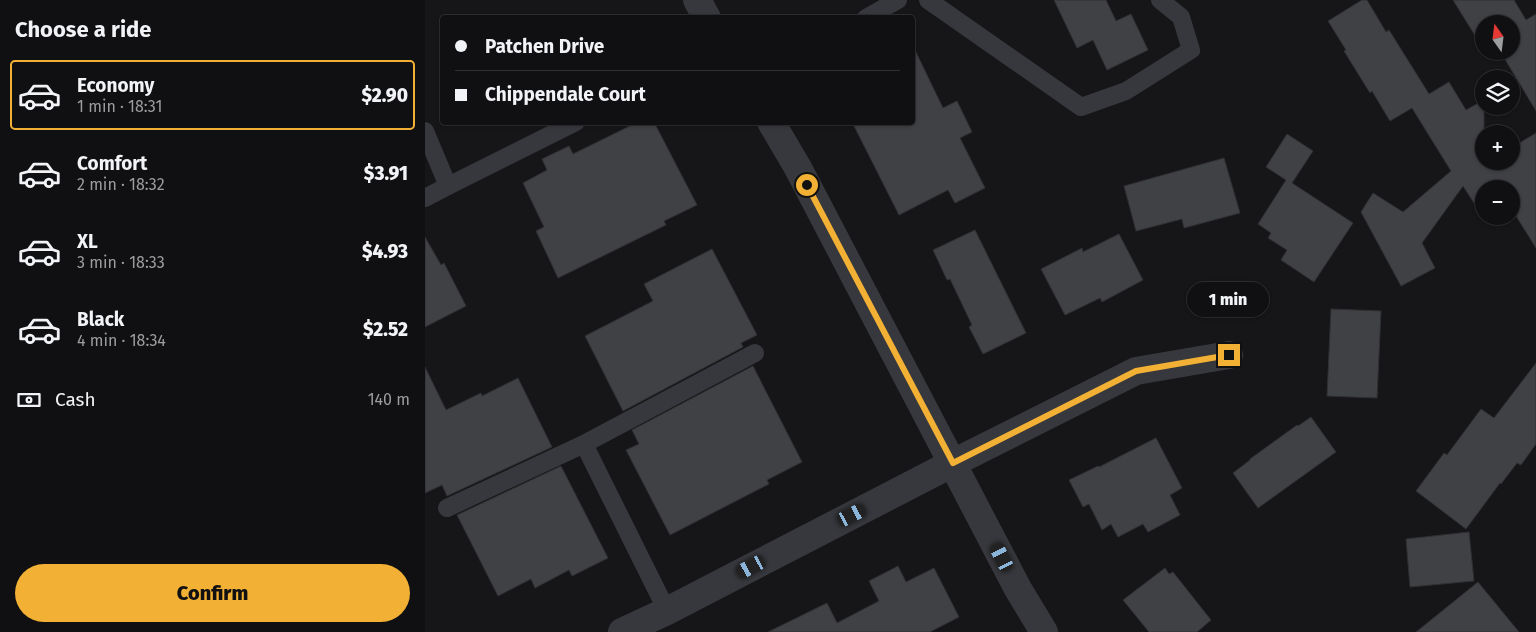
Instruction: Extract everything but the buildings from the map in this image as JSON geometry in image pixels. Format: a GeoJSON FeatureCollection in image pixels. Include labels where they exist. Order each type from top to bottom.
{"type":"FeatureCollection","features":[{"type":"Feature","properties":{"kind":"street"},"geometry":{"type":"LineString","coordinates":[[697,0],[705,15]]}},
{"type":"Feature","properties":{"kind":"street"},"geometry":{"type":"LineString","coordinates":[[773,125],[798,168],[1040,630]]}},
{"type":"Feature","properties":{"kind":"street"},"geometry":{"type":"LineString","coordinates":[[622,632],[667,611],[1136,371],[1229,355]]}},
{"type":"Feature","properties":{"kind":"lane"},"geometry":{"type":"LineString","coordinates":[[872,15],[898,0]]}},
{"type":"Feature","properties":{"kind":"lane"},"geometry":{"type":"LineString","coordinates":[[928,0],[1081,107],[1126,92],[1191,50],[1181,18],[1160,0]]}},
{"type":"Feature","properties":{"kind":"lane"},"geometry":{"type":"LineString","coordinates":[[425,198],[569,125]]}},
{"type":"Feature","properties":{"kind":"lane"},"geometry":{"type":"LineString","coordinates":[[425,131],[448,186]]}},
{"type":"Feature","properties":{"kind":"lane"},"geometry":{"type":"LineString","coordinates":[[447,508],[584,444],[755,354]]}},
{"type":"Feature","properties":{"kind":"lane"},"geometry":{"type":"LineString","coordinates":[[584,444],[667,611]]}},
{"type":"Feature","properties":{"kind":"route"},"geometry":{"type":"LineString","coordinates":[[807,185],[953,463],[1136,371],[1229,355]]}}]}
